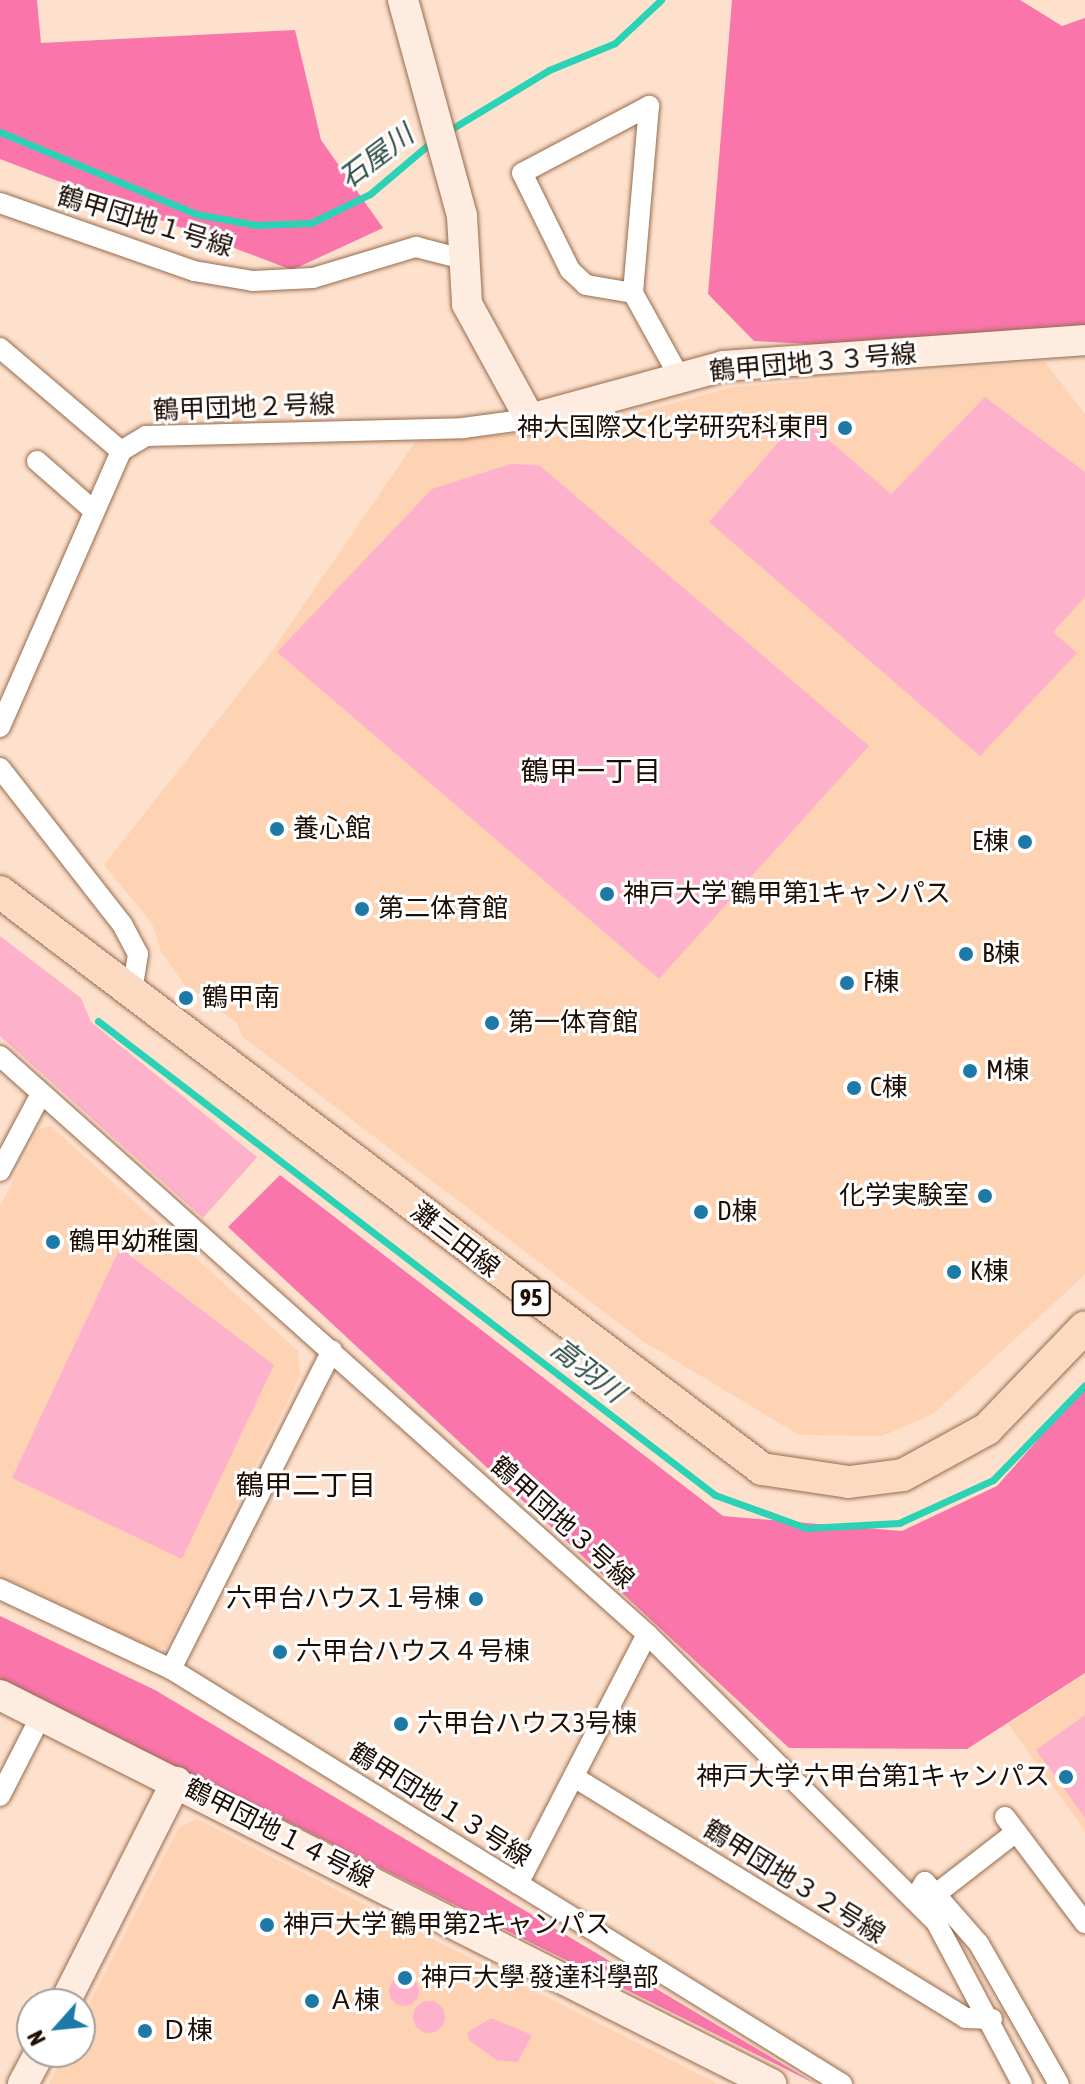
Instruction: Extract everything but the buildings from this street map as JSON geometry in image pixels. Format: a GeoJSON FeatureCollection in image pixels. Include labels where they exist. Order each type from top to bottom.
{"type":"FeatureCollection","features":[{"type":"Feature","properties":{"kind":"main road","name":"灘三田線"},"geometry":{"type":"LineString","coordinates":[[0,892],[762,1469],[849,1482],[903,1475],[987,1429],[1085,1327]]}},
{"type":"Feature","properties":{"kind":"street"},"geometry":{"type":"LineString","coordinates":[[404,0],[464,249],[467,304],[530,419]]}},
{"type":"Feature","properties":{"kind":"street"},"geometry":{"type":"LineString","coordinates":[[633,293],[586,285],[570,270],[522,173],[649,106],[633,293],[680,378]]}},
{"type":"Feature","properties":{"kind":"street","name":"鶴甲団地１号線"},"geometry":{"type":"LineString","coordinates":[[0,203],[194,271],[253,281],[313,278],[416,247],[464,249]]}},
{"type":"Feature","properties":{"kind":"street","name":"鶴甲団地３３号線"},"geometry":{"type":"LineString","coordinates":[[530,419],[724,366],[1085,340]]}},
{"type":"Feature","properties":{"kind":"street"},"geometry":{"type":"LineString","coordinates":[[0,348],[121,451],[0,727]]}},
{"type":"Feature","properties":{"kind":"street","name":"鶴甲団地２号線"},"geometry":{"type":"LineString","coordinates":[[121,451],[146,436],[176,433],[463,428],[530,419]]}},
{"type":"Feature","properties":{"kind":"street"},"geometry":{"type":"LineString","coordinates":[[37,461],[93,510]]}},
{"type":"Feature","properties":{"kind":"street"},"geometry":{"type":"LineString","coordinates":[[0,768],[122,924],[138,954],[132,992]]}},
{"type":"Feature","properties":{"kind":"street","name":"鶴甲団地３号線"},"geometry":{"type":"LineString","coordinates":[[0,1056],[647,1634],[914,1900],[961,1958],[1022,2084]]}},
{"type":"Feature","properties":{"kind":"street"},"geometry":{"type":"LineString","coordinates":[[0,1171],[41,1094]]}},
{"type":"Feature","properties":{"kind":"street"},"geometry":{"type":"LineString","coordinates":[[171,1669],[332,1350]]}},
{"type":"Feature","properties":{"kind":"street","name":"鶴甲団地１３号線"},"geometry":{"type":"LineString","coordinates":[[0,1589],[171,1669],[842,2084]]}},
{"type":"Feature","properties":{"kind":"street"},"geometry":{"type":"LineString","coordinates":[[518,1884],[647,1634]]}},
{"type":"Feature","properties":{"kind":"street","name":"鶴甲団地１４号線"},"geometry":{"type":"LineString","coordinates":[[0,1695],[771,2084]]}},
{"type":"Feature","properties":{"kind":"street"},"geometry":{"type":"LineString","coordinates":[[0,1796],[41,1716]]}},
{"type":"Feature","properties":{"kind":"street","name":"鶴甲団地３２号線"},"geometry":{"type":"LineString","coordinates":[[574,1777],[965,2018],[992,2019]]}},
{"type":"Feature","properties":{"kind":"street"},"geometry":{"type":"LineString","coordinates":[[72,1988],[176,1782]]}},
{"type":"Feature","properties":{"kind":"street"},"geometry":{"type":"LineString","coordinates":[[936,1894],[1011,1824],[1085,1923]]}},
{"type":"Feature","properties":{"kind":"street"},"geometry":{"type":"LineString","coordinates":[[914,1900],[925,1882],[979,1944],[1059,2084]]}},
{"type":"Feature","properties":{"kind":"shaded area"},"geometry":{"type":"Polygon","coordinates":[[[0,0],[37,0],[41,43],[295,30],[321,140],[383,228],[292,270],[0,159],[0,0]]]}},
{"type":"Feature","properties":{"kind":"shaded area"},"geometry":{"type":"Polygon","coordinates":[[[732,0],[1020,0],[1062,26],[1085,18],[1085,325],[893,348],[754,341],[708,294],[732,0]]]}},
{"type":"Feature","properties":{"kind":"shaded area","name":"神戸大学 鶴甲第1キャンパス"},"geometry":{"type":"Polygon","coordinates":[[[1045,362],[1085,414],[1085,1275],[933,1414],[883,1436],[799,1435],[641,1340],[242,1036],[237,1023],[184,984],[161,952],[152,923],[104,865],[272,651],[415,442],[524,433],[548,438],[732,387],[1045,362]]]}},
{"type":"Feature","properties":{"kind":"shaded area"},"geometry":{"type":"Polygon","coordinates":[[[985,397],[1085,472],[1085,597],[1053,632],[1077,653],[980,756],[709,522],[801,416],[891,494],[985,397]]]}},
{"type":"Feature","properties":{"kind":"shaded area"},"geometry":{"type":"Polygon","coordinates":[[[510,464],[539,465],[869,746],[659,979],[277,652],[432,489],[510,464]]]}},
{"type":"Feature","properties":{"kind":"shaded area"},"geometry":{"type":"Polygon","coordinates":[[[0,936],[81,998],[91,1022],[257,1157],[203,1218],[0,1036],[0,936]]]}},
{"type":"Feature","properties":{"kind":"shaded area"},"geometry":{"type":"Polygon","coordinates":[[[51,1126],[298,1351],[300,1376],[166,1647],[152,1649],[0,1576],[0,1206],[39,1129],[51,1126]]]}},
{"type":"Feature","properties":{"kind":"shaded area"},"geometry":{"type":"Polygon","coordinates":[[[280,1175],[723,1516],[902,1531],[997,1486],[1085,1386],[1085,1673],[967,1749],[789,1748],[228,1227],[280,1175]]]}},
{"type":"Feature","properties":{"kind":"shaded area"},"geometry":{"type":"Polygon","coordinates":[[[120,1248],[274,1365],[182,1559],[12,1478],[120,1248]]]}},
{"type":"Feature","properties":{"kind":"shaded area"},"geometry":{"type":"Polygon","coordinates":[[[0,1616],[155,1690],[816,2084],[0,1679],[0,1616]]]}},
{"type":"Feature","properties":{"kind":"shaded area","name":"神戸大学 六甲台第1キャンパス"},"geometry":{"type":"Polygon","coordinates":[[[1085,1674],[1085,1831],[1008,1724],[1085,1674]]]}},
{"type":"Feature","properties":{"kind":"shaded area"},"geometry":{"type":"Polygon","coordinates":[[[1085,1715],[1085,1818],[1036,1750],[1085,1715]]]}},
{"type":"Feature","properties":{"kind":"shaded area","name":"神戸大学 鶴甲第2キャンパス"},"geometry":{"type":"Polygon","coordinates":[[[197,1819],[718,2084],[49,2084],[57,2068],[96,2068],[96,1990],[179,1827],[197,1819]]]}},
{"type":"Feature","properties":{"kind":"shaded area"},"geometry":{"type":"Polygon","coordinates":[[[404,1976],[415,1980],[419,1991],[415,2002],[404,2006],[393,2002],[389,1991],[393,1980],[404,1976]]]}},
{"type":"Feature","properties":{"kind":"shaded area"},"geometry":{"type":"Polygon","coordinates":[[[429,2001],[440,2006],[445,2017],[440,2028],[429,2033],[418,2028],[413,2017],[418,2006],[429,2001]]]}},
{"type":"Feature","properties":{"kind":"shaded area"},"geometry":{"type":"Polygon","coordinates":[[[491,2018],[532,2035],[518,2062],[496,2060],[469,2040],[467,2033],[491,2018]]]}},
{"type":"Feature","properties":{"kind":"waterway","name":"石屋川"},"geometry":{"type":"LineString","coordinates":[[448,131],[549,70],[615,43],[661,0]]}},
{"type":"Feature","properties":{"kind":"waterway","name":"石屋川"},"geometry":{"type":"LineString","coordinates":[[0,132],[196,214],[256,225],[311,223],[370,194],[434,140]]}},
{"type":"Feature","properties":{"kind":"waterway","name":"高羽川"},"geometry":{"type":"LineString","coordinates":[[98,1021],[715,1495],[806,1528],[899,1523],[993,1480],[1085,1385]]}},
{"type":"Feature","properties":{"kind":"place","name":"神大国際文化学研究科東門"},"geometry":{"type":"Point","coordinates":[845,428]}},
{"type":"Feature","properties":{"kind":"place","name":"養心館"},"geometry":{"type":"Point","coordinates":[277,829]}},
{"type":"Feature","properties":{"kind":"place","name":"E棟"},"geometry":{"type":"Point","coordinates":[1025,842]}},
{"type":"Feature","properties":{"kind":"place","name":"神戸大学 鶴甲第1キャンパス"},"geometry":{"type":"Point","coordinates":[607,894]}},
{"type":"Feature","properties":{"kind":"place","name":"第二体育館"},"geometry":{"type":"Point","coordinates":[362,909]}},
{"type":"Feature","properties":{"kind":"place","name":"B棟"},"geometry":{"type":"Point","coordinates":[966,954]}},
{"type":"Feature","properties":{"kind":"place","name":"F棟"},"geometry":{"type":"Point","coordinates":[847,983]}},
{"type":"Feature","properties":{"kind":"place","name":"鶴甲南"},"geometry":{"type":"Point","coordinates":[186,998]}},
{"type":"Feature","properties":{"kind":"place","name":"第一体育館"},"geometry":{"type":"Point","coordinates":[492,1023]}},
{"type":"Feature","properties":{"kind":"place","name":"M棟"},"geometry":{"type":"Point","coordinates":[970,1071]}},
{"type":"Feature","properties":{"kind":"place","name":"C棟"},"geometry":{"type":"Point","coordinates":[854,1088]}},
{"type":"Feature","properties":{"kind":"place","name":"化学実験室"},"geometry":{"type":"Point","coordinates":[985,1196]}},
{"type":"Feature","properties":{"kind":"place","name":"D棟"},"geometry":{"type":"Point","coordinates":[701,1212]}},
{"type":"Feature","properties":{"kind":"place","name":"鶴甲幼稚園"},"geometry":{"type":"Point","coordinates":[53,1242]}},
{"type":"Feature","properties":{"kind":"place","name":"K棟"},"geometry":{"type":"Point","coordinates":[954,1272]}},
{"type":"Feature","properties":{"kind":"place","name":"六甲台ハウス１号棟"},"geometry":{"type":"Point","coordinates":[476,1599]}},
{"type":"Feature","properties":{"kind":"place","name":"六甲台ハウス４号棟"},"geometry":{"type":"Point","coordinates":[280,1652]}},
{"type":"Feature","properties":{"kind":"place","name":"六甲台ハウス3号棟"},"geometry":{"type":"Point","coordinates":[401,1724]}},
{"type":"Feature","properties":{"kind":"place","name":"神戸大学 六甲台第1キャンパス"},"geometry":{"type":"Point","coordinates":[1066,1777]}},
{"type":"Feature","properties":{"kind":"place","name":"神戸大学 鶴甲第2キャンパス"},"geometry":{"type":"Point","coordinates":[267,1925]}},
{"type":"Feature","properties":{"kind":"place","name":"神戸大學 發達科學部"},"geometry":{"type":"Point","coordinates":[405,1978]}},
{"type":"Feature","properties":{"kind":"place","name":"Ａ棟"},"geometry":{"type":"Point","coordinates":[312,2001]}},
{"type":"Feature","properties":{"kind":"place","name":"Ｄ棟"},"geometry":{"type":"Point","coordinates":[145,2031]}},
{"type":"Feature","properties":{"kind":"district","name":"鶴甲一丁目"},"geometry":{"type":"Point","coordinates":[591,771]}},
{"type":"Feature","properties":{"kind":"district","name":"鶴甲二丁目"},"geometry":{"type":"Point","coordinates":[306,1485]}}]}
